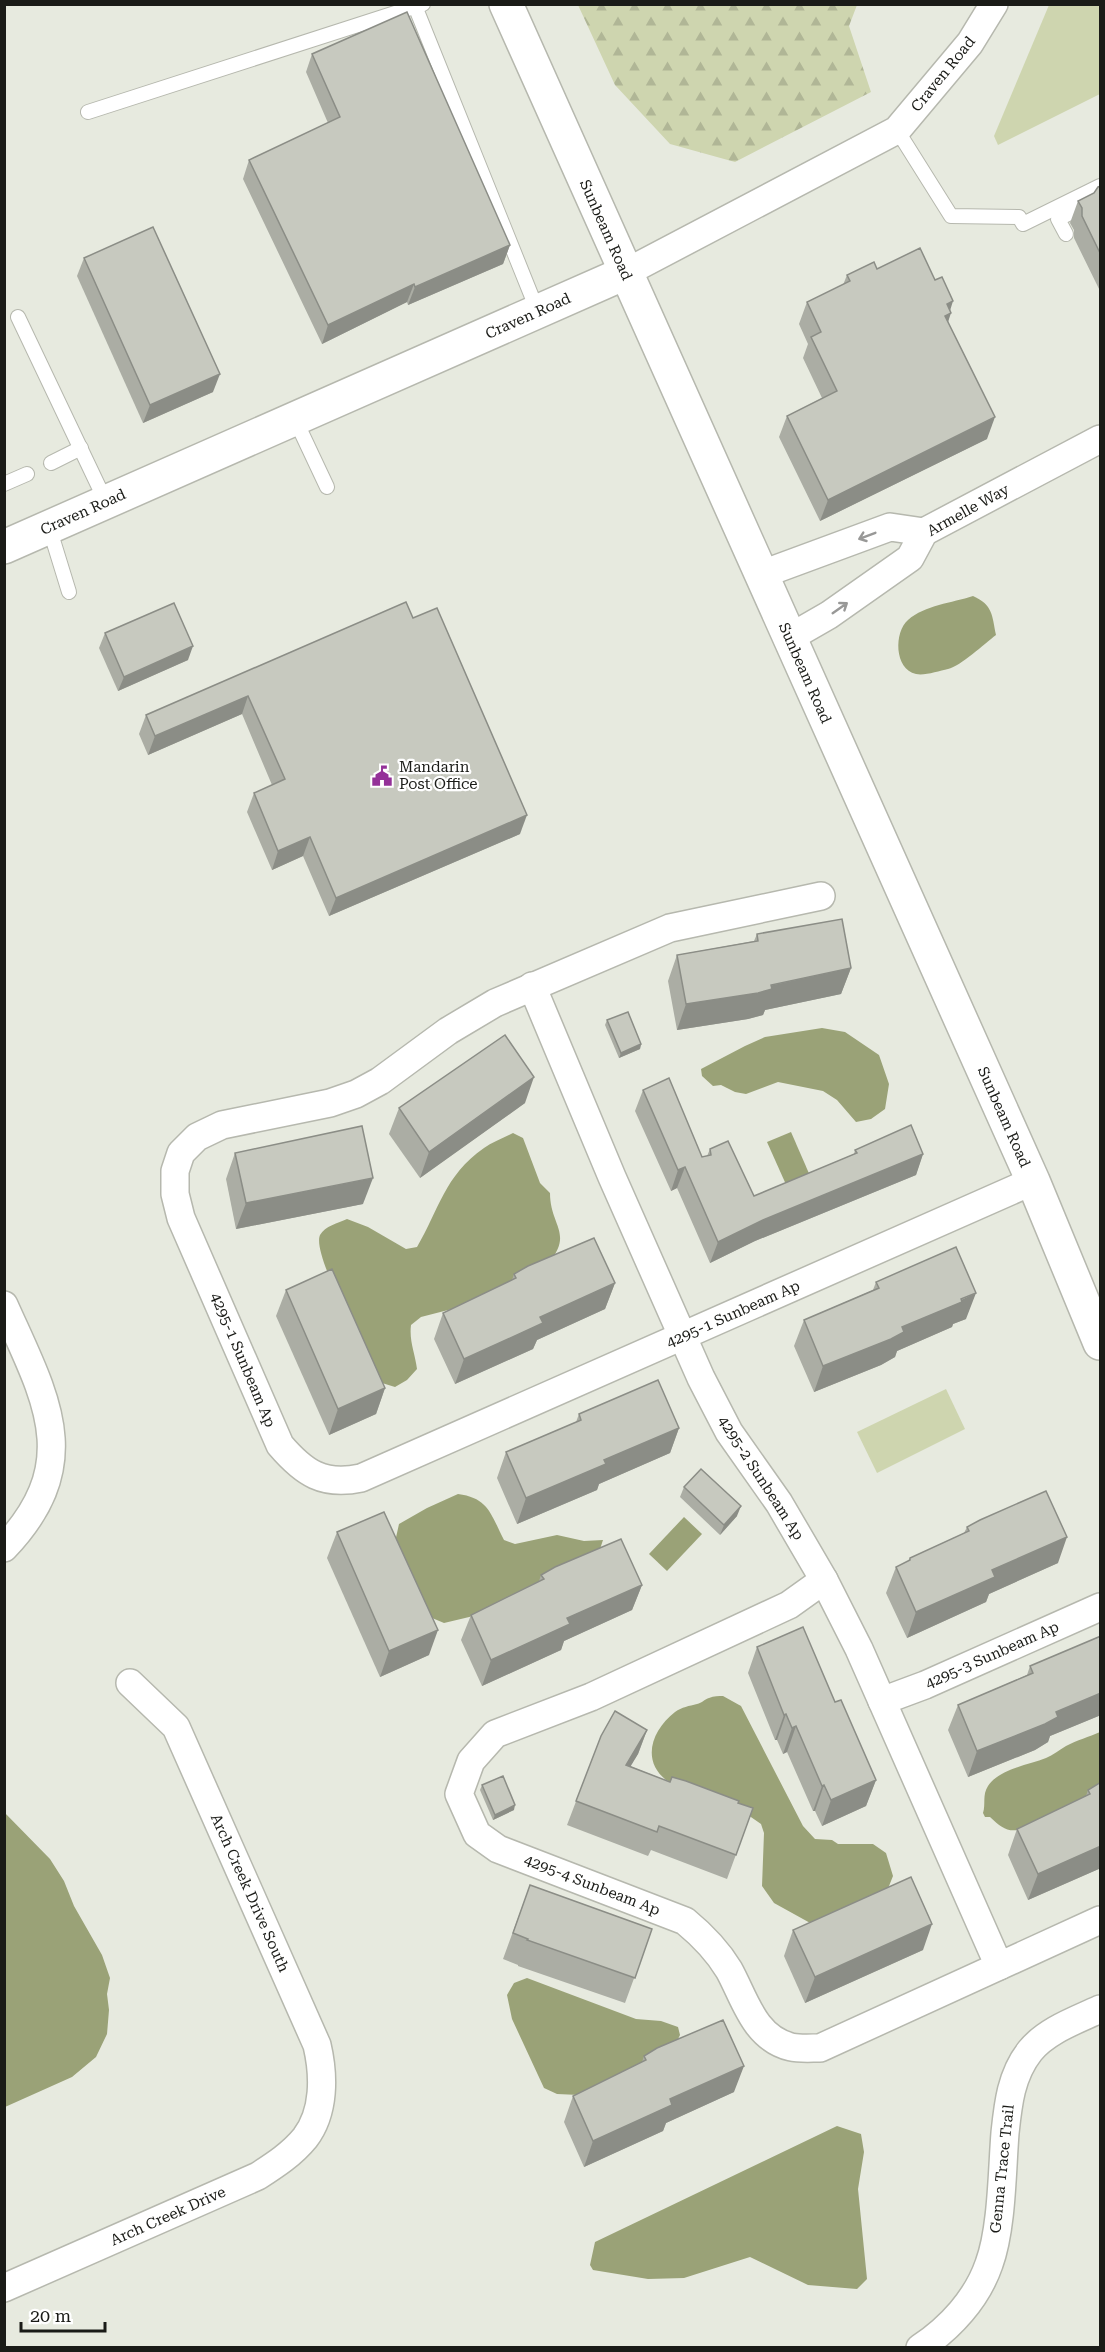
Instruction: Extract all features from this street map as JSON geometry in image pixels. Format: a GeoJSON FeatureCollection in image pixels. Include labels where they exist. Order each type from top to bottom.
{"type":"FeatureCollection","features":[{"type":"Feature","properties":{"kind":"street","name":"Sunbeam Road"},"geometry":{"type":"LineString","coordinates":[[506,4],[1033,1181],[1101,1343]]}},
{"type":"Feature","properties":{"kind":"street","name":"Craven Road"},"geometry":{"type":"LineString","coordinates":[[6,544],[625,273],[897,130],[970,43],[994,4]]}},
{"type":"Feature","properties":{"kind":"street","name":"Armelle Way"},"geometry":{"type":"LineString","coordinates":[[789,638],[829,615],[910,558],[924,532],[1101,439]]}},
{"type":"Feature","properties":{"kind":"street"},"geometry":{"type":"LineString","coordinates":[[760,575],[890,527],[924,532]]}},
{"type":"Feature","properties":{"kind":"street","name":"4295-1 Sunbeam Ap"},"geometry":{"type":"LineString","coordinates":[[821,896],[670,928],[495,1003],[448,1031],[380,1081],[356,1094],[330,1103],[222,1125],[197,1137],[181,1153],[175,1171],[175,1194],[181,1218],[280,1445],[296,1463],[315,1476],[343,1481],[361,1478],[1033,1181]]}},
{"type":"Feature","properties":{"kind":"street","name":"4295-2 Sunbeam Ap"},"geometry":{"type":"LineString","coordinates":[[532,986],[612,1177],[683,1336],[729,1432],[779,1503],[824,1580],[859,1649],[999,1966]]}},
{"type":"Feature","properties":{"kind":"street"},"geometry":{"type":"LineString","coordinates":[[4,1305],[44,1394],[52,1431],[50,1465],[41,1497],[22,1530],[4,1548]]}},
{"type":"Feature","properties":{"kind":"street","name":"4295-4 Sunbeam Ap"},"geometry":{"type":"LineString","coordinates":[[824,1580],[778,1610],[591,1697],[495,1734],[471,1761],[459,1794],[477,1834],[498,1850],[685,1921],[706,1938],[728,1969],[755,2023],[771,2038],[792,2047],[820,2048],[1101,1920]]}},
{"type":"Feature","properties":{"kind":"street","name":"4295-3 Sunbeam Ap"},"geometry":{"type":"LineString","coordinates":[[882,1701],[925,1685],[1101,1607]]}},
{"type":"Feature","properties":{"kind":"street","name":"Arch Creek Drive South"},"geometry":{"type":"LineString","coordinates":[[130,1683],[176,1727],[317,2045],[323,2069],[321,2096],[313,2121]]}},
{"type":"Feature","properties":{"kind":"street","name":"Genna Trace Trail"},"geometry":{"type":"LineString","coordinates":[[920,2348],[948,2327],[969,2302],[989,2265],[996,2235],[1009,2098],[1018,2071],[1031,2050],[1054,2031],[1101,2009]]}},
{"type":"Feature","properties":{"kind":"street","name":"Arch Creek Drive"},"geometry":{"type":"LineString","coordinates":[[4,2288],[258,2176],[286,2157],[305,2137],[313,2121]]}},
{"type":"Feature","properties":{"kind":"lane"},"geometry":{"type":"LineString","coordinates":[[88,112],[419,5],[538,312]]}},
{"type":"Feature","properties":{"kind":"lane"},"geometry":{"type":"LineString","coordinates":[[897,130],[951,216],[1020,217],[1023,224],[1081,206]]}},
{"type":"Feature","properties":{"kind":"lane"},"geometry":{"type":"LineString","coordinates":[[1066,234],[1058,219],[1081,206],[1101,186]]}},
{"type":"Feature","properties":{"kind":"lane"},"geometry":{"type":"LineString","coordinates":[[18,317],[106,502]]}},
{"type":"Feature","properties":{"kind":"lane"},"geometry":{"type":"LineString","coordinates":[[295,419],[327,487]]}},
{"type":"Feature","properties":{"kind":"lane"},"geometry":{"type":"LineString","coordinates":[[51,463],[81,448]]}},
{"type":"Feature","properties":{"kind":"lane"},"geometry":{"type":"LineString","coordinates":[[4,484],[27,474]]}},
{"type":"Feature","properties":{"kind":"lane"},"geometry":{"type":"LineString","coordinates":[[49,527],[69,592]]}},
{"type":"Feature","properties":{"kind":"green space"},"geometry":{"type":"Polygon","coordinates":[[[578,5],[857,5],[849,26],[871,92],[735,162],[670,144],[615,85],[578,5]]]}},
{"type":"Feature","properties":{"kind":"green space"},"geometry":{"type":"Polygon","coordinates":[[[1049,5],[1100,5],[1100,94],[998,145],[994,136],[1049,5]]]}},
{"type":"Feature","properties":{"kind":"green space"},"geometry":{"type":"Polygon","coordinates":[[[946,1389],[965,1429],[877,1473],[857,1432],[946,1389]]]}},
{"type":"Feature","properties":{"kind":"shaded area"},"geometry":{"type":"Polygon","coordinates":[[[973,596],[988,607],[996,635],[953,667],[923,674],[909,671],[900,658],[898,650],[900,633],[908,620],[930,608],[973,596]]]}},
{"type":"Feature","properties":{"kind":"shaded area"},"geometry":{"type":"Polygon","coordinates":[[[822,1028],[845,1032],[879,1055],[889,1084],[885,1109],[871,1119],[856,1122],[837,1100],[823,1091],[778,1082],[746,1094],[735,1092],[721,1085],[713,1086],[702,1076],[701,1069],[765,1037],[822,1028]]]}},
{"type":"Feature","properties":{"kind":"shaded area"},"geometry":{"type":"Polygon","coordinates":[[[791,1132],[811,1178],[788,1189],[767,1142],[791,1132]]]}},
{"type":"Feature","properties":{"kind":"shaded area"},"geometry":{"type":"Polygon","coordinates":[[[513,1133],[523,1138],[540,1183],[550,1193],[560,1237],[556,1253],[548,1264],[452,1309],[421,1317],[411,1325],[411,1342],[417,1369],[407,1380],[395,1387],[382,1383],[332,1284],[324,1263],[320,1235],[328,1227],[347,1219],[368,1227],[406,1249],[417,1247],[444,1194],[460,1170],[484,1148],[513,1133]]]}},
{"type":"Feature","properties":{"kind":"shaded area"},"geometry":{"type":"Polygon","coordinates":[[[458,1494],[476,1499],[488,1509],[504,1540],[515,1544],[557,1535],[584,1541],[603,1540],[599,1552],[486,1613],[444,1623],[425,1615],[395,1542],[399,1524],[458,1494]]]}},
{"type":"Feature","properties":{"kind":"shaded area"},"geometry":{"type":"Polygon","coordinates":[[[684,1517],[702,1534],[667,1571],[649,1554],[684,1517]]]}},
{"type":"Feature","properties":{"kind":"shaded area"},"geometry":{"type":"Polygon","coordinates":[[[723,1696],[741,1706],[803,1826],[815,1839],[832,1840],[838,1844],[873,1844],[886,1853],[893,1876],[887,1891],[812,1924],[774,1903],[762,1886],[764,1833],[761,1824],[748,1815],[666,1780],[658,1772],[652,1754],[652,1745],[660,1727],[675,1712],[683,1708],[711,1697],[723,1696]]]}},
{"type":"Feature","properties":{"kind":"shaded area"},"geometry":{"type":"Polygon","coordinates":[[[1100,1732],[1100,1793],[1024,1829],[1009,1830],[990,1817],[985,1817],[983,1813],[986,1789],[999,1775],[1046,1758],[1070,1744],[1100,1732]]]}},
{"type":"Feature","properties":{"kind":"shaded area"},"geometry":{"type":"Polygon","coordinates":[[[4,1812],[50,1859],[64,1881],[74,1906],[102,1955],[110,1978],[107,1994],[109,2010],[107,2034],[96,2057],[72,2077],[5,2107],[4,1812]]]}},
{"type":"Feature","properties":{"kind":"shaded area"},"geometry":{"type":"Polygon","coordinates":[[[527,1978],[636,2019],[661,2021],[678,2027],[680,2035],[675,2045],[642,2062],[619,2081],[579,2095],[557,2094],[544,2088],[512,2019],[507,1995],[514,1983],[527,1978]]]}},
{"type":"Feature","properties":{"kind":"shaded area"},"geometry":{"type":"Polygon","coordinates":[[[837,2126],[861,2134],[864,2152],[858,2189],[867,2279],[857,2289],[808,2285],[750,2257],[684,2278],[648,2279],[593,2270],[590,2265],[595,2242],[837,2126]]]}},
{"type":"Feature","properties":{"kind":"building"},"geometry":{"type":"Polygon","coordinates":[[[407,12],[510,245],[415,287],[414,284],[328,325],[249,160],[340,117],[312,54],[407,12]]]}},
{"type":"Feature","properties":{"kind":"building"},"geometry":{"type":"Polygon","coordinates":[[[1101,186],[1101,255],[1082,216],[1082,208],[1078,201],[1094,193],[1101,186]]]}},
{"type":"Feature","properties":{"kind":"building"},"geometry":{"type":"Polygon","coordinates":[[[153,227],[220,374],[150,405],[84,258],[153,227]]]}},
{"type":"Feature","properties":{"kind":"building"},"geometry":{"type":"Polygon","coordinates":[[[920,248],[935,280],[942,277],[953,301],[947,304],[951,313],[945,316],[995,417],[828,500],[787,416],[837,391],[811,337],[821,332],[807,302],[850,281],[847,275],[874,262],[877,269],[920,248]]]}},
{"type":"Feature","properties":{"kind":"building","name":"Mandarin Post Office"},"geometry":{"type":"Polygon","coordinates":[[[406,602],[413,618],[437,608],[527,815],[336,898],[310,837],[278,851],[254,793],[285,779],[248,696],[155,736],[146,715],[406,602]]]}},
{"type":"Feature","properties":{"kind":"building"},"geometry":{"type":"Polygon","coordinates":[[[174,603],[193,646],[124,677],[105,633],[174,603]]]}},
{"type":"Feature","properties":{"kind":"building"},"geometry":{"type":"Polygon","coordinates":[[[842,919],[851,968],[771,985],[772,989],[758,993],[686,1004],[677,955],[758,941],[757,934],[842,919]]]}},
{"type":"Feature","properties":{"kind":"building"},"geometry":{"type":"Polygon","coordinates":[[[628,1012],[641,1044],[621,1053],[607,1020],[628,1012]]]}},
{"type":"Feature","properties":{"kind":"building"},"geometry":{"type":"Polygon","coordinates":[[[505,1035],[534,1077],[429,1152],[399,1108],[505,1035]]]}},
{"type":"Feature","properties":{"kind":"building"},"geometry":{"type":"Polygon","coordinates":[[[669,1078],[702,1157],[711,1155],[710,1149],[728,1141],[754,1196],[857,1153],[855,1150],[911,1125],[923,1154],[763,1220],[718,1242],[685,1167],[678,1170],[643,1090],[669,1078]]]}},
{"type":"Feature","properties":{"kind":"building"},"geometry":{"type":"Polygon","coordinates":[[[362,1126],[373,1178],[246,1203],[235,1153],[362,1126]]]}},
{"type":"Feature","properties":{"kind":"building"},"geometry":{"type":"Polygon","coordinates":[[[594,1238],[615,1283],[540,1317],[543,1323],[464,1359],[443,1313],[516,1278],[514,1274],[528,1266],[594,1238]]]}},
{"type":"Feature","properties":{"kind":"building"},"geometry":{"type":"Polygon","coordinates":[[[956,1247],[976,1293],[961,1299],[962,1302],[902,1327],[904,1332],[891,1339],[823,1366],[804,1320],[879,1288],[876,1282],[956,1247]]]}},
{"type":"Feature","properties":{"kind":"building"},"geometry":{"type":"Polygon","coordinates":[[[332,1269],[385,1388],[338,1409],[286,1290],[332,1269]]]}},
{"type":"Feature","properties":{"kind":"building"},"geometry":{"type":"Polygon","coordinates":[[[658,1380],[679,1428],[604,1460],[606,1464],[526,1498],[506,1452],[581,1420],[579,1414],[658,1380]]]}},
{"type":"Feature","properties":{"kind":"building"},"geometry":{"type":"Polygon","coordinates":[[[701,1469],[741,1506],[724,1525],[684,1487],[701,1469]]]}},
{"type":"Feature","properties":{"kind":"building"},"geometry":{"type":"Polygon","coordinates":[[[1046,1491],[1067,1537],[992,1570],[995,1577],[916,1612],[896,1567],[910,1558],[969,1531],[967,1527],[980,1520],[1046,1491]]]}},
{"type":"Feature","properties":{"kind":"building"},"geometry":{"type":"Polygon","coordinates":[[[384,1512],[438,1630],[389,1651],[337,1532],[384,1512]]]}},
{"type":"Feature","properties":{"kind":"building"},"geometry":{"type":"Polygon","coordinates":[[[621,1539],[642,1585],[567,1618],[570,1624],[491,1660],[471,1615],[544,1579],[541,1575],[555,1567],[621,1539]]]}},
{"type":"Feature","properties":{"kind":"building"},"geometry":{"type":"Polygon","coordinates":[[[803,1627],[835,1702],[841,1700],[876,1780],[831,1800],[824,1785],[822,1786],[796,1726],[792,1728],[786,1714],[784,1715],[757,1647],[803,1627]]]}},
{"type":"Feature","properties":{"kind":"building"},"geometry":{"type":"Polygon","coordinates":[[[1101,1636],[1101,1693],[1056,1712],[1058,1717],[1045,1724],[977,1751],[958,1705],[1033,1673],[1030,1666],[1101,1636]]]}},
{"type":"Feature","properties":{"kind":"building"},"geometry":{"type":"Polygon","coordinates":[[[615,1711],[647,1730],[626,1765],[670,1782],[672,1777],[686,1781],[753,1808],[736,1855],[659,1826],[657,1832],[576,1801],[601,1736],[615,1711]]]}},
{"type":"Feature","properties":{"kind":"building"},"geometry":{"type":"Polygon","coordinates":[[[503,1776],[515,1805],[495,1815],[482,1785],[503,1776]]]}},
{"type":"Feature","properties":{"kind":"building"},"geometry":{"type":"Polygon","coordinates":[[[1101,1782],[1101,1846],[1038,1874],[1017,1829],[1090,1794],[1088,1790],[1101,1782]]]}},
{"type":"Feature","properties":{"kind":"building"},"geometry":{"type":"Polygon","coordinates":[[[911,1877],[932,1924],[815,1977],[793,1930],[911,1877]]]}},
{"type":"Feature","properties":{"kind":"building"},"geometry":{"type":"Polygon","coordinates":[[[530,1885],[652,1929],[635,1978],[513,1933],[530,1885]]]}},
{"type":"Feature","properties":{"kind":"building"},"geometry":{"type":"Polygon","coordinates":[[[723,2020],[744,2066],[670,2099],[672,2105],[593,2141],[573,2096],[646,2060],[644,2056],[657,2048],[723,2020]]]}},
{"type":"Feature","properties":{"kind":"place","name":"Mandarin Post Office"},"geometry":{"type":"Point","coordinates":[382,776]}}]}
